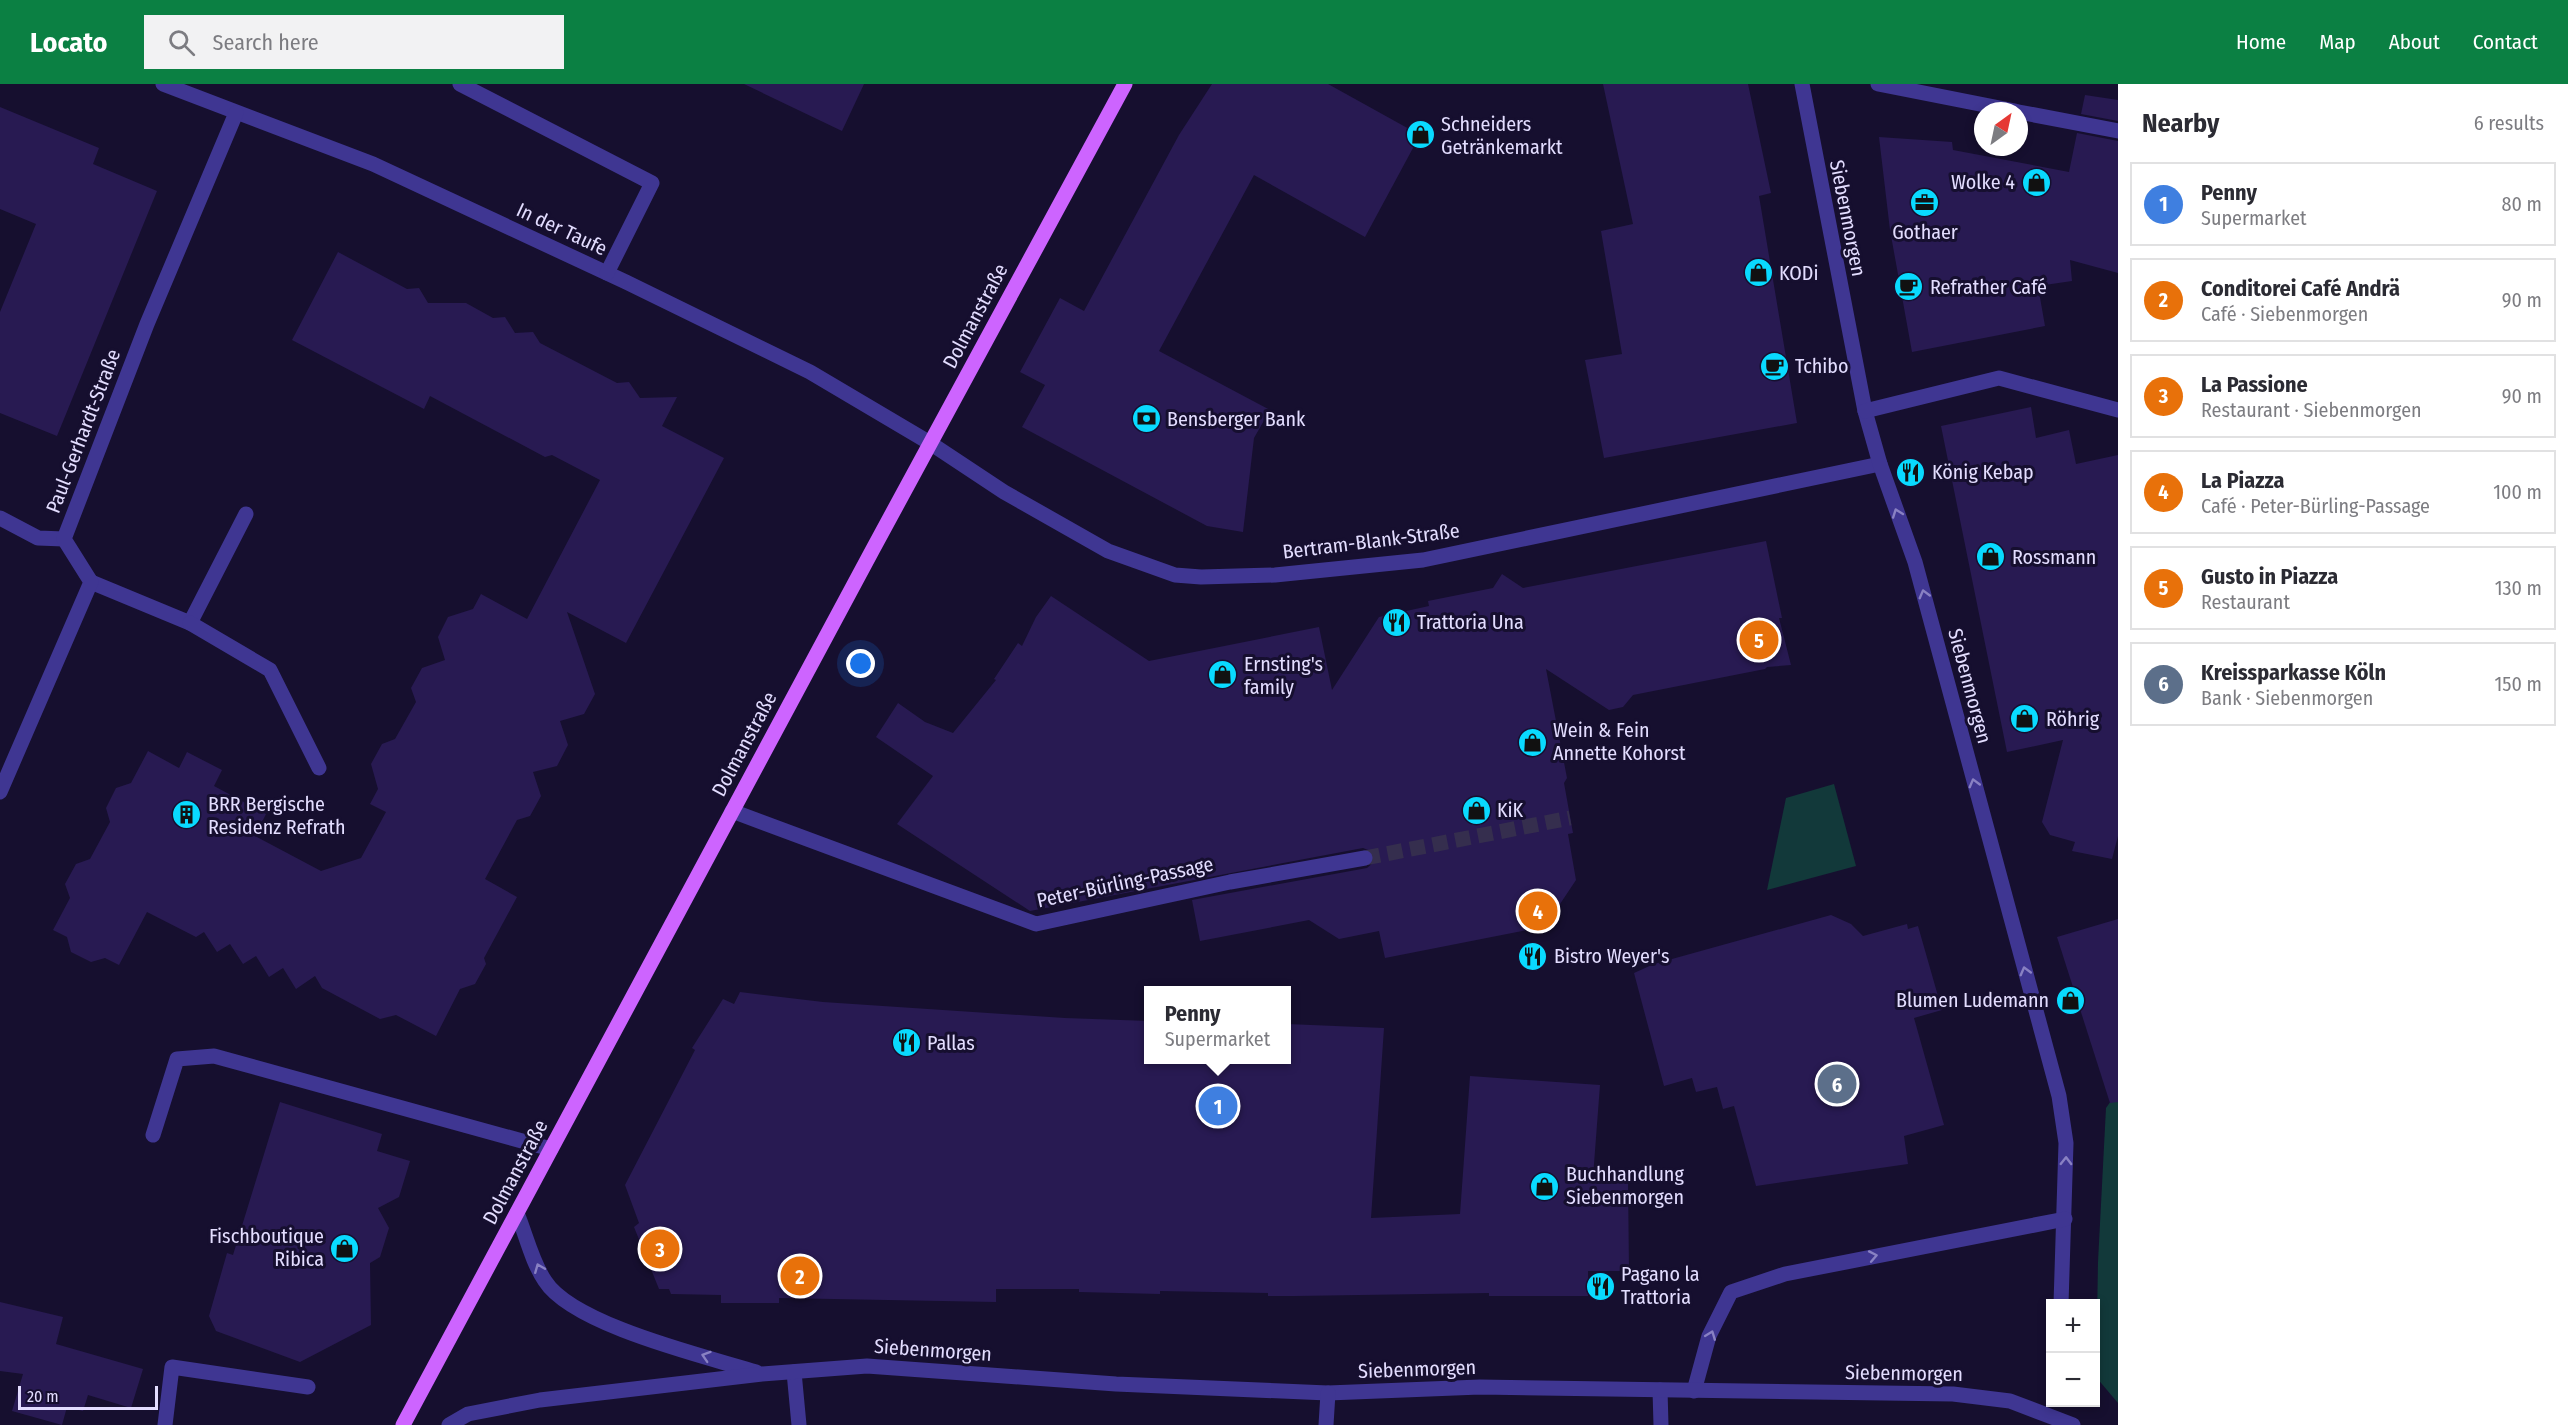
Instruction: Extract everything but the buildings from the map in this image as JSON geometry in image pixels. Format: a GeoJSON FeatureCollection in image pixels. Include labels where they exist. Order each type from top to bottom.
{"type":"FeatureCollection","features":[{"type":"Feature","properties":{"kind":"main road","name":"Dolmanstraße"},"geometry":{"type":"LineString","coordinates":[[403,1425],[1125,84]]}},
{"type":"Feature","properties":{"kind":"street","name":"In der Taufe"},"geometry":{"type":"LineString","coordinates":[[163,84],[373,164],[607,273],[810,372],[930,443]]}},
{"type":"Feature","properties":{"kind":"street"},"geometry":{"type":"LineString","coordinates":[[460,84],[652,183],[607,273]]}},
{"type":"Feature","properties":{"kind":"street","name":"Siebenmorgen"},"geometry":{"type":"LineString","coordinates":[[1802,84],[1865,411],[1880,464],[1915,562],[2059,1096],[2066,1143],[2061,1299]]}},
{"type":"Feature","properties":{"kind":"street"},"geometry":{"type":"LineString","coordinates":[[1878,84],[1974,103]]}},
{"type":"Feature","properties":{"kind":"street","name":"Paul-Gerhardt-Straße"},"geometry":{"type":"LineString","coordinates":[[91,582],[64,539],[147,324],[236,113]]}},
{"type":"Feature","properties":{"kind":"street"},"geometry":{"type":"LineString","coordinates":[[2028,113],[2118,131]]}},
{"type":"Feature","properties":{"kind":"street"},"geometry":{"type":"LineString","coordinates":[[1865,411],[1999,378],[2118,410]]}},
{"type":"Feature","properties":{"kind":"street","name":"Bertram-Blank-Straße"},"geometry":{"type":"LineString","coordinates":[[930,443],[1005,492],[1108,551],[1155,570],[1175,575],[1201,577],[1275,575],[1423,560],[1880,464]]}},
{"type":"Feature","properties":{"kind":"street"},"geometry":{"type":"LineString","coordinates":[[189,622],[246,514]]}},
{"type":"Feature","properties":{"kind":"street"},"geometry":{"type":"LineString","coordinates":[[0,518],[38,538],[64,539]]}},
{"type":"Feature","properties":{"kind":"street"},"geometry":{"type":"LineString","coordinates":[[0,792],[91,582],[189,622],[270,670],[319,768]]}},
{"type":"Feature","properties":{"kind":"street","name":"Peter-Bürling-Passage"},"geometry":{"type":"LineString","coordinates":[[732,812],[1036,924],[1230,882],[1365,858]]}},
{"type":"Feature","properties":{"kind":"street"},"geometry":{"type":"LineString","coordinates":[[153,1135],[177,1059],[214,1056],[551,1149]]}},
{"type":"Feature","properties":{"kind":"street","name":"Siebenmorgen"},"geometry":{"type":"LineString","coordinates":[[517,1213],[544,1280],[558,1296],[599,1321],[762,1374]]}},
{"type":"Feature","properties":{"kind":"street"},"geometry":{"type":"LineString","coordinates":[[1694,1391],[1709,1336],[1731,1292],[1785,1274],[2065,1219]]}},
{"type":"Feature","properties":{"kind":"street","name":"Siebenmorgen"},"geometry":{"type":"LineString","coordinates":[[449,1425],[468,1414],[540,1400],[762,1374],[867,1366],[1116,1384],[1328,1393],[1480,1388],[1953,1394],[2010,1401],[2056,1415],[2073,1425]]}},
{"type":"Feature","properties":{"kind":"street"},"geometry":{"type":"LineString","coordinates":[[165,1425],[172,1367],[308,1387]]}},
{"type":"Feature","properties":{"kind":"street"},"geometry":{"type":"LineString","coordinates":[[794,1372],[799,1425]]}},
{"type":"Feature","properties":{"kind":"street"},"geometry":{"type":"LineString","coordinates":[[1660,1390],[1661,1425]]}},
{"type":"Feature","properties":{"kind":"street"},"geometry":{"type":"LineString","coordinates":[[1326,1425],[1328,1393]]}},
{"type":"Feature","properties":{"kind":"green space"},"geometry":{"type":"Polygon","coordinates":[[[1834,784],[1856,866],[1767,890],[1786,798],[1834,784]]]}},
{"type":"Feature","properties":{"kind":"green space"},"geometry":{"type":"Polygon","coordinates":[[[2118,1091],[2118,1403],[2100,1382],[2098,1262],[2106,1108],[2118,1091]]]}},
{"type":"Feature","properties":{"kind":"tunnel"},"geometry":{"type":"LineString","coordinates":[[1365,858],[1570,818]]}},
{"type":"Feature","properties":{"kind":"place","name":"Schneiders Getränkemarkt"},"geometry":{"type":"Point","coordinates":[1420,135]}},
{"type":"Feature","properties":{"kind":"place","name":"Wolke 4"},"geometry":{"type":"Point","coordinates":[2036,182]}},
{"type":"Feature","properties":{"kind":"place","name":"Gothaer"},"geometry":{"type":"Point","coordinates":[1925,202]}},
{"type":"Feature","properties":{"kind":"place","name":"KODi"},"geometry":{"type":"Point","coordinates":[1758,273]}},
{"type":"Feature","properties":{"kind":"place","name":"Refrather Café"},"geometry":{"type":"Point","coordinates":[1909,287]}},
{"type":"Feature","properties":{"kind":"place","name":"Tchibo"},"geometry":{"type":"Point","coordinates":[1774,366]}},
{"type":"Feature","properties":{"kind":"place","name":"Bensberger Bank"},"geometry":{"type":"Point","coordinates":[1146,419]}},
{"type":"Feature","properties":{"kind":"place","name":"König Kebap"},"geometry":{"type":"Point","coordinates":[1911,472]}},
{"type":"Feature","properties":{"kind":"place","name":"Rossmann"},"geometry":{"type":"Point","coordinates":[1991,557]}},
{"type":"Feature","properties":{"kind":"place","name":"Trattoria Una"},"geometry":{"type":"Point","coordinates":[1396,622]}},
{"type":"Feature","properties":{"kind":"place","name":"Gusto in Piazza"},"geometry":{"type":"Point","coordinates":[1759,640]}},
{"type":"Feature","properties":{"kind":"place","name":"Ernsting's family"},"geometry":{"type":"Point","coordinates":[1223,675]}},
{"type":"Feature","properties":{"kind":"place","name":"Röhrig"},"geometry":{"type":"Point","coordinates":[2025,719]}},
{"type":"Feature","properties":{"kind":"place","name":"Wein & Fein Annette Kohorst"},"geometry":{"type":"Point","coordinates":[1532,742]}},
{"type":"Feature","properties":{"kind":"place","name":"KiK"},"geometry":{"type":"Point","coordinates":[1476,810]}},
{"type":"Feature","properties":{"kind":"place","name":"BRR Bergische Residenz Refrath"},"geometry":{"type":"Point","coordinates":[187,815]}},
{"type":"Feature","properties":{"kind":"place","name":"La Piazza"},"geometry":{"type":"Point","coordinates":[1538,911]}},
{"type":"Feature","properties":{"kind":"place","name":"Bistro Weyer's"},"geometry":{"type":"Point","coordinates":[1533,956]}},
{"type":"Feature","properties":{"kind":"place","name":"Blumen Ludemann"},"geometry":{"type":"Point","coordinates":[2070,1000]}},
{"type":"Feature","properties":{"kind":"place","name":"Pallas"},"geometry":{"type":"Point","coordinates":[906,1043]}},
{"type":"Feature","properties":{"kind":"place","name":"Kreissparkasse Köln"},"geometry":{"type":"Point","coordinates":[1837,1084]}},
{"type":"Feature","properties":{"kind":"place","name":"Penny"},"geometry":{"type":"Point","coordinates":[1218,1106]}},
{"type":"Feature","properties":{"kind":"place","name":"Buchhandlung Siebenmorgen"},"geometry":{"type":"Point","coordinates":[1545,1186]}},
{"type":"Feature","properties":{"kind":"place","name":"Fischboutique Ribica"},"geometry":{"type":"Point","coordinates":[345,1248]}},
{"type":"Feature","properties":{"kind":"place","name":"La Passione"},"geometry":{"type":"Point","coordinates":[660,1249]}},
{"type":"Feature","properties":{"kind":"place","name":"Conditorei Café Andrä"},"geometry":{"type":"Point","coordinates":[800,1276]}},
{"type":"Feature","properties":{"kind":"place","name":"Pagano la Trattoria"},"geometry":{"type":"Point","coordinates":[1600,1286]}}]}
